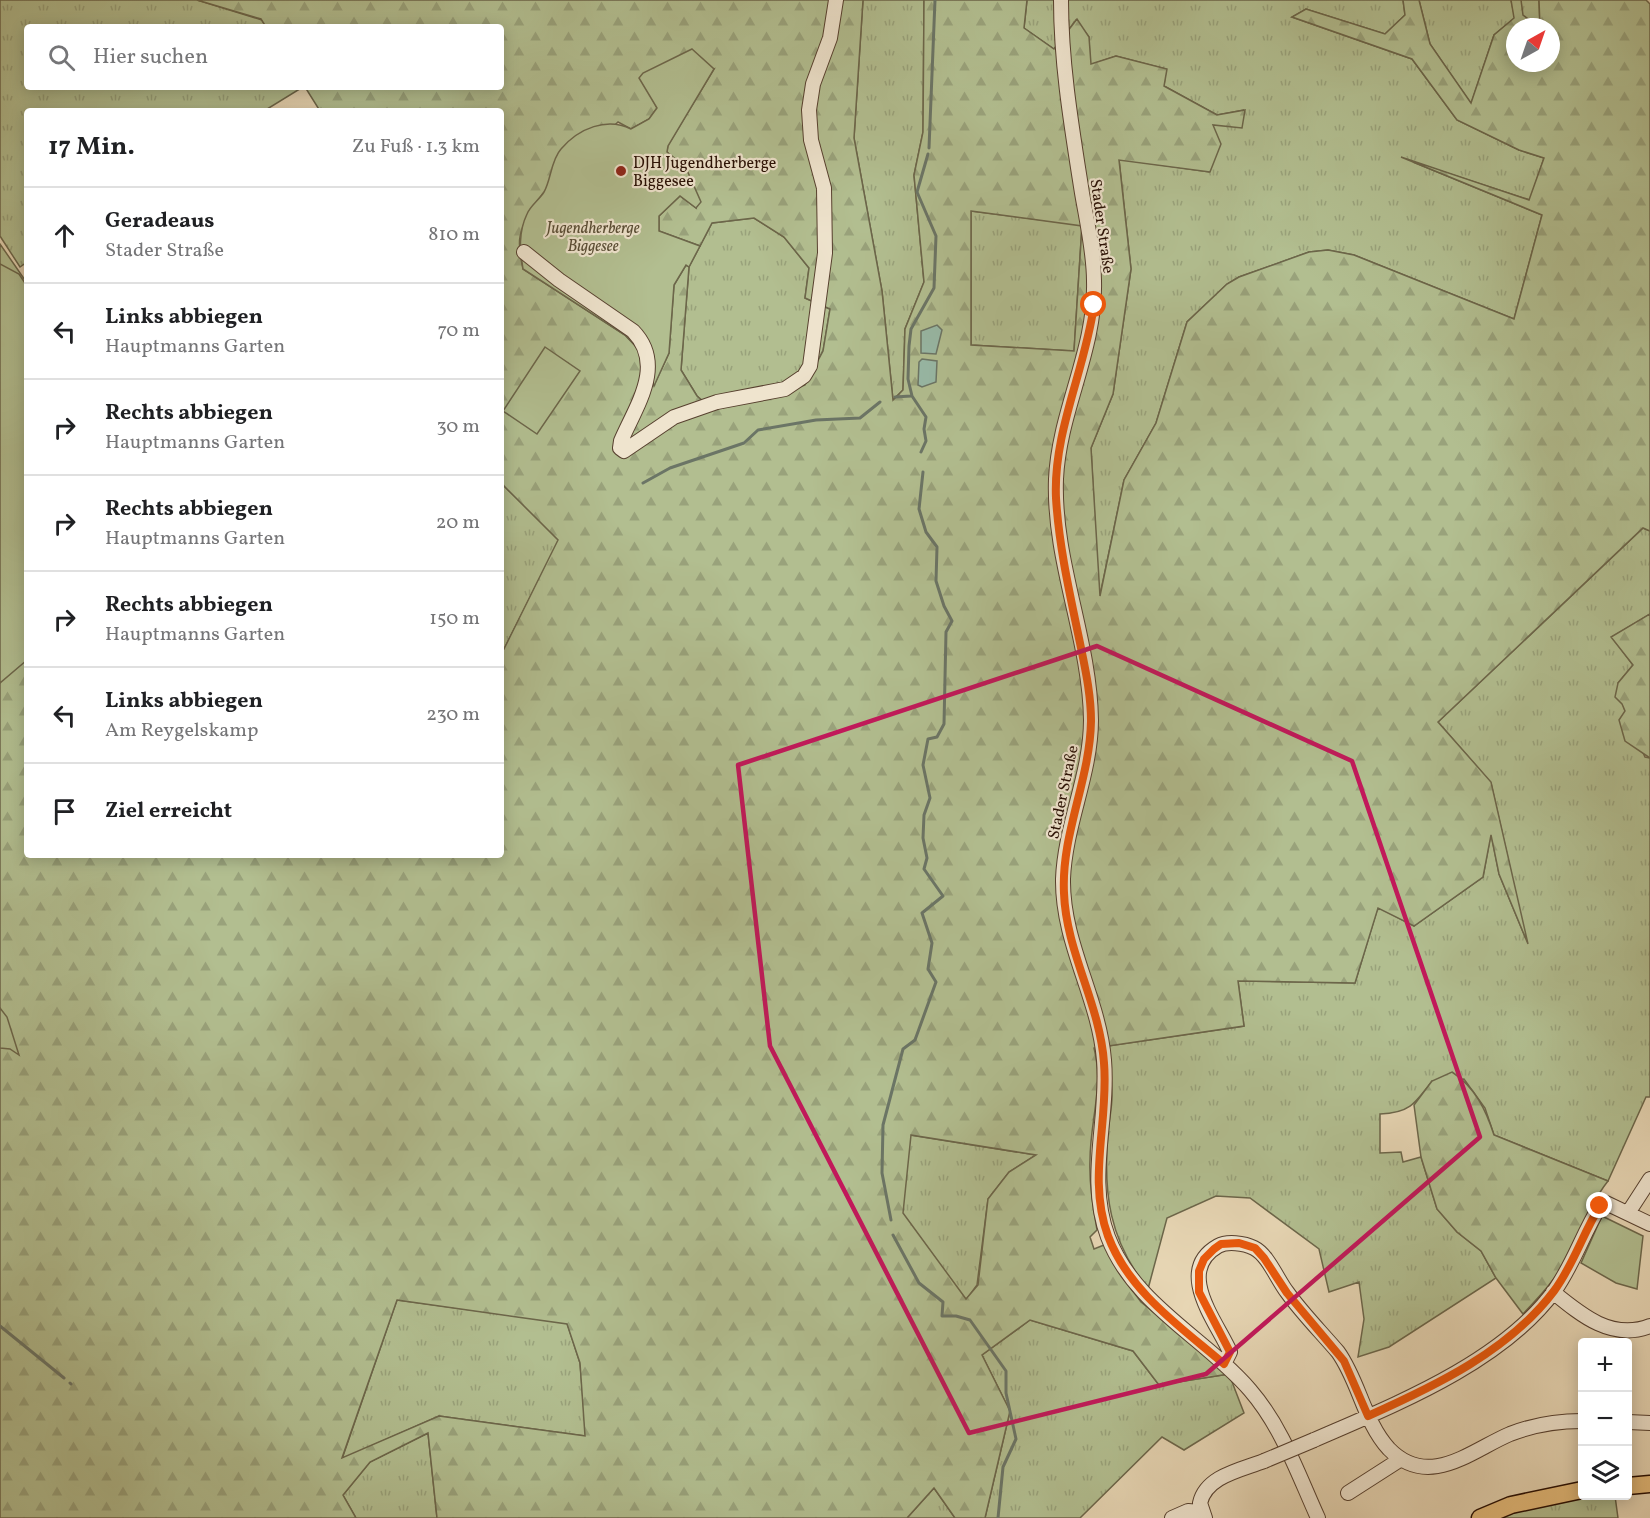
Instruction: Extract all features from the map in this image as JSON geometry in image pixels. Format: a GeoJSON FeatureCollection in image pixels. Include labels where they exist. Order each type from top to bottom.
{"type":"FeatureCollection","features":[{"type":"Feature","properties":{"kind":"main road"},"geometry":{"type":"LineString","coordinates":[[1632,1486],[1650,1484]]}},
{"type":"Feature","properties":{"kind":"main road"},"geometry":{"type":"LineString","coordinates":[[1480,1518],[1511,1505],[1578,1491]]}},
{"type":"Feature","properties":{"kind":"street"},"geometry":{"type":"LineString","coordinates":[[524,252],[643,342],[648,354],[650,372],[621,441],[622,450],[627,451],[651,430],[674,417],[717,402],[785,389],[798,382],[810,366],[825,253],[824,188],[811,141],[809,110],[813,84],[830,38],[836,0]]}},
{"type":"Feature","properties":{"kind":"street","name":"Stader Straße"},"geometry":{"type":"LineString","coordinates":[[1062,0],[1068,102],[1095,279],[1090,336],[1062,436],[1056,482],[1060,537],[1088,685],[1091,717],[1086,767],[1065,856],[1064,894],[1072,943],[1103,1047],[1105,1088],[1098,1160],[1098,1193],[1108,1236],[1128,1275],[1146,1296],[1248,1388],[1274,1424],[1318,1518]]}},
{"type":"Feature","properties":{"kind":"street"},"geometry":{"type":"LineString","coordinates":[[1628,1213],[1650,1179]]}},
{"type":"Feature","properties":{"kind":"street"},"geometry":{"type":"LineString","coordinates":[[1172,1518],[1188,1511],[1203,1515],[1202,1496],[1214,1481],[1413,1396],[1477,1360],[1528,1319],[1553,1292],[1575,1259],[1600,1206],[1606,1203],[1650,1224]]}},
{"type":"Feature","properties":{"kind":"street"},"geometry":{"type":"LineString","coordinates":[[1224,1364],[1230,1352],[1199,1292],[1199,1271],[1204,1259],[1221,1244],[1239,1243],[1255,1248],[1264,1258],[1287,1293],[1344,1361],[1368,1416],[1388,1448],[1401,1459],[1419,1466],[1444,1465],[1471,1457],[1509,1435],[1547,1424],[1578,1421]]}},
{"type":"Feature","properties":{"kind":"street"},"geometry":{"type":"LineString","coordinates":[[1553,1292],[1574,1309],[1608,1329],[1628,1332],[1650,1326]]}},
{"type":"Feature","properties":{"kind":"street"},"geometry":{"type":"LineString","coordinates":[[1632,1422],[1650,1423]]}},
{"type":"Feature","properties":{"kind":"street"},"geometry":{"type":"LineString","coordinates":[[1348,1493],[1401,1459]]}},
{"type":"Feature","properties":{"kind":"highlighted area"},"geometry":{"type":"Polygon","coordinates":[[[1097,646],[1352,761],[1480,1137],[1206,1374],[969,1433],[770,1046],[738,765],[1097,646]]]}},
{"type":"Feature","properties":{"kind":"green space"},"geometry":{"type":"Polygon","coordinates":[[[0,0],[197,0],[262,20],[264,24],[24,24],[24,90],[298,90],[269,108],[24,108],[24,264],[20,267],[0,236],[0,0]]]}},
{"type":"Feature","properties":{"kind":"green space"},"geometry":{"type":"Polygon","coordinates":[[[197,0],[863,0],[854,138],[882,291],[893,400],[903,390],[905,329],[924,282],[914,175],[923,132],[924,0],[1027,0],[1024,28],[1054,49],[1077,19],[1089,37],[1091,64],[1116,56],[1167,69],[1164,86],[1217,115],[1245,110],[1242,128],[1213,125],[1221,144],[1210,172],[1119,160],[1131,269],[1113,394],[1091,448],[1100,596],[1124,480],[1156,423],[1187,322],[1227,284],[1239,277],[1309,252],[1328,250],[1354,255],[1514,319],[1542,215],[1401,157],[1529,200],[1544,158],[1519,150],[1457,120],[1412,59],[1292,17],[1306,9],[1385,34],[1405,15],[1403,0],[1419,0],[1430,44],[1471,103],[1494,35],[1506,25],[1506,72],[1560,72],[1560,18],[1540,18],[1539,0],[1646,0],[1650,4],[1650,531],[1643,528],[1438,722],[1491,782],[1528,944],[1499,874],[1491,835],[1483,877],[1414,926],[1378,908],[1355,983],[1238,981],[1244,1026],[1094,1048],[1098,1076],[1090,1169],[1097,1230],[1090,1237],[1094,1249],[1104,1245],[1118,1271],[1141,1302],[1229,1374],[1159,1385],[1133,1351],[1030,1320],[982,1355],[1010,1411],[985,1518],[955,1518],[934,1488],[907,1518],[437,1518],[428,1433],[370,1462],[343,1495],[356,1518],[0,1518],[0,244],[24,279],[24,858],[504,858],[504,649],[558,540],[504,486],[504,108],[318,108],[307,90],[504,90],[504,24],[264,24],[261,19],[197,0]],[[714,69],[650,94],[657,108],[649,119],[631,129],[618,122],[560,175],[534,205],[525,221],[520,237],[523,269],[625,335],[644,355],[654,385],[669,353],[674,285],[686,265],[689,267],[681,370],[697,396],[713,410],[786,393],[805,385],[823,351],[830,309],[805,298],[809,268],[784,237],[754,218],[712,223],[700,246],[659,231],[659,216],[680,196],[696,208],[686,168],[667,152],[668,145],[714,69]],[[971,211],[971,345],[1074,351],[1082,226],[971,211]],[[911,1135],[903,1213],[966,1299],[978,1285],[988,1199],[1009,1172],[1036,1155],[911,1135]],[[397,1300],[342,1458],[439,1416],[585,1436],[580,1363],[567,1324],[397,1300]]]}},
{"type":"Feature","properties":{"kind":"green space"},"geometry":{"type":"Polygon","coordinates":[[[863,0],[924,0],[923,132],[914,175],[924,282],[905,329],[903,390],[893,400],[882,291],[854,138],[863,0]]]}},
{"type":"Feature","properties":{"kind":"green space"},"geometry":{"type":"Polygon","coordinates":[[[1027,0],[1403,0],[1405,15],[1385,34],[1306,9],[1292,17],[1412,59],[1457,120],[1519,150],[1544,158],[1530,200],[1413,162],[1542,215],[1514,319],[1354,255],[1328,250],[1309,252],[1239,277],[1227,284],[1187,322],[1156,423],[1124,480],[1099,600],[1091,448],[1113,394],[1131,269],[1119,159],[1209,172],[1213,125],[1244,110],[1217,115],[1164,86],[1166,69],[1116,56],[1090,65],[1089,37],[1076,20],[1054,49],[1024,28],[1027,0]]]}},
{"type":"Feature","properties":{"kind":"green space"},"geometry":{"type":"Polygon","coordinates":[[[1419,0],[1511,0],[1515,18],[1506,18],[1506,25],[1494,35],[1471,104],[1430,44],[1419,0]]]}},
{"type":"Feature","properties":{"kind":"green space"},"geometry":{"type":"Polygon","coordinates":[[[1511,0],[1521,0],[1523,15],[1527,18],[1514,18],[1511,0]]]}},
{"type":"Feature","properties":{"kind":"green space"},"geometry":{"type":"Polygon","coordinates":[[[1521,0],[1539,0],[1540,18],[1526,18],[1522,15],[1521,0]]]}},
{"type":"Feature","properties":{"kind":"green space","name":"Jugendherberge Biggesee"},"geometry":{"type":"Polygon","coordinates":[[[692,49],[714,69],[668,146],[667,152],[686,168],[701,202],[696,208],[680,196],[659,216],[659,231],[700,246],[689,267],[686,265],[674,285],[669,353],[654,386],[644,355],[625,335],[523,269],[521,235],[527,214],[544,192],[555,159],[561,149],[585,130],[612,124],[631,129],[649,119],[657,108],[639,78],[643,73],[692,49]]]}},
{"type":"Feature","properties":{"kind":"green space"},"geometry":{"type":"Polygon","coordinates":[[[971,211],[1082,225],[1074,351],[971,345],[971,211]]]}},
{"type":"Feature","properties":{"kind":"green space"},"geometry":{"type":"Polygon","coordinates":[[[754,218],[784,237],[809,268],[805,298],[830,309],[823,351],[805,385],[786,393],[713,410],[697,396],[681,370],[689,267],[712,223],[754,218]]]}},
{"type":"Feature","properties":{"kind":"green space"},"geometry":{"type":"Polygon","coordinates":[[[0,264],[19,274],[24,282],[24,663],[0,683],[0,264]]]}},
{"type":"Feature","properties":{"kind":"green space"},"geometry":{"type":"Polygon","coordinates":[[[545,347],[580,371],[537,434],[504,409],[545,347]]]}},
{"type":"Feature","properties":{"kind":"green space"},"geometry":{"type":"Polygon","coordinates":[[[504,486],[559,540],[504,649],[504,486]]]}},
{"type":"Feature","properties":{"kind":"green space"},"geometry":{"type":"Polygon","coordinates":[[[1643,528],[1650,531],[1650,614],[1612,637],[1633,665],[1618,683],[1625,711],[1645,757],[1650,758],[1650,1097],[1646,1097],[1608,1181],[1494,1135],[1485,1108],[1464,1079],[1432,1081],[1410,1106],[1398,1112],[1380,1114],[1380,1153],[1401,1152],[1403,1162],[1421,1157],[1437,1209],[1457,1232],[1481,1251],[1496,1278],[1389,1347],[1358,1357],[1364,1319],[1359,1282],[1329,1292],[1319,1249],[1250,1198],[1216,1196],[1167,1218],[1148,1289],[1135,1271],[1117,1234],[1108,1196],[1107,1155],[1112,1083],[1108,1046],[1244,1026],[1238,981],[1355,983],[1378,907],[1414,926],[1483,877],[1491,833],[1499,874],[1526,939],[1491,783],[1438,722],[1643,528]]]}},
{"type":"Feature","properties":{"kind":"green space"},"geometry":{"type":"Polygon","coordinates":[[[1650,614],[1650,758],[1625,741],[1619,720],[1625,711],[1615,697],[1618,683],[1633,665],[1611,637],[1650,614]]]}},
{"type":"Feature","properties":{"kind":"green space"},"geometry":{"type":"Polygon","coordinates":[[[0,1008],[7,1017],[19,1055],[10,1049],[0,1048],[0,1008]]]}},
{"type":"Feature","properties":{"kind":"green space"},"geometry":{"type":"Polygon","coordinates":[[[1452,1072],[1479,1100],[1494,1135],[1608,1181],[1601,1190],[1562,1267],[1523,1314],[1496,1278],[1481,1251],[1457,1232],[1437,1209],[1421,1157],[1414,1105],[1432,1081],[1452,1072]]]}},
{"type":"Feature","properties":{"kind":"green space"},"geometry":{"type":"Polygon","coordinates":[[[910,1135],[1036,1155],[1009,1172],[988,1199],[977,1285],[966,1300],[902,1213],[910,1135]]]}},
{"type":"Feature","properties":{"kind":"green space"},"geometry":{"type":"Polygon","coordinates":[[[1602,1216],[1643,1236],[1637,1289],[1616,1283],[1581,1263],[1602,1216]]]}},
{"type":"Feature","properties":{"kind":"green space"},"geometry":{"type":"Polygon","coordinates":[[[397,1300],[567,1323],[580,1363],[586,1436],[439,1416],[342,1459],[397,1300]]]}},
{"type":"Feature","properties":{"kind":"green space"},"geometry":{"type":"Polygon","coordinates":[[[1030,1320],[1133,1351],[1159,1385],[1229,1374],[1244,1413],[1184,1450],[1162,1437],[1080,1518],[985,1518],[1010,1411],[982,1355],[1030,1320]]]}},
{"type":"Feature","properties":{"kind":"green space"},"geometry":{"type":"Polygon","coordinates":[[[428,1433],[437,1518],[356,1518],[343,1495],[370,1462],[428,1433]]]}},
{"type":"Feature","properties":{"kind":"green space"},"geometry":{"type":"Polygon","coordinates":[[[934,1488],[955,1518],[907,1518],[934,1488]]]}},
{"type":"Feature","properties":{"kind":"green space"},"geometry":{"type":"Polygon","coordinates":[[[1578,1497],[1578,1500],[1616,1500],[1618,1518],[1492,1518],[1578,1497]]]}},
{"type":"Feature","properties":{"kind":"shaded area"},"geometry":{"type":"Polygon","coordinates":[[[937,325],[942,330],[936,354],[921,353],[921,331],[937,325]]]}},
{"type":"Feature","properties":{"kind":"shaded area"},"geometry":{"type":"Polygon","coordinates":[[[922,359],[937,361],[936,382],[922,387],[918,385],[919,362],[922,359]]]}},
{"type":"Feature","properties":{"kind":"waterway"},"geometry":{"type":"LineString","coordinates":[[929,148],[935,0]]}},
{"type":"Feature","properties":{"kind":"waterway"},"geometry":{"type":"LineString","coordinates":[[921,452],[926,441],[924,429],[926,417],[912,396],[908,379],[911,329],[934,288],[936,236],[917,192],[928,154]]}},
{"type":"Feature","properties":{"kind":"waterway"},"geometry":{"type":"LineString","coordinates":[[895,397],[911,396]]}},
{"type":"Feature","properties":{"kind":"waterway"},"geometry":{"type":"LineString","coordinates":[[643,483],[670,468],[744,443],[758,430],[816,420],[860,418],[880,402]]}},
{"type":"Feature","properties":{"kind":"waterway"},"geometry":{"type":"LineString","coordinates":[[891,1220],[882,1173],[883,1125],[903,1049],[915,1040],[936,982],[928,969],[932,943],[922,913],[943,896],[924,869],[927,858],[923,838],[924,815],[930,798],[923,765],[928,739],[937,737],[944,724],[946,632],[952,621],[944,606],[936,581],[937,547],[926,532],[919,509],[923,472]]}},
{"type":"Feature","properties":{"kind":"waterway"},"geometry":{"type":"LineString","coordinates":[[893,1235],[919,1283],[943,1302],[942,1316],[956,1316],[970,1320],[1006,1371],[1006,1393],[1016,1439],[1003,1467],[998,1518]]}},
{"type":"Feature","properties":{"kind":"waterway"},"geometry":{"type":"LineString","coordinates":[[0,1326],[64,1378]]}},
{"type":"Feature","properties":{"kind":"place","name":"DJH Jugendherberge Biggesee"},"geometry":{"type":"Point","coordinates":[621,171]}},
{"type":"Feature","properties":{"kind":"route"},"geometry":{"type":"LineString","coordinates":[[1094,305],[1090,336],[1062,436],[1056,482],[1060,537],[1088,685],[1091,717],[1086,767],[1065,856],[1064,894],[1066,919],[1072,943],[1103,1047],[1104,1110],[1098,1160],[1098,1193],[1108,1236],[1116,1254],[1128,1275],[1146,1296],[1224,1364],[1230,1352],[1199,1292],[1199,1271],[1204,1259],[1221,1244],[1239,1243],[1255,1248],[1287,1293],[1338,1352],[1368,1416],[1413,1396],[1477,1360],[1528,1319],[1553,1292],[1575,1259],[1600,1206]]}}]}
